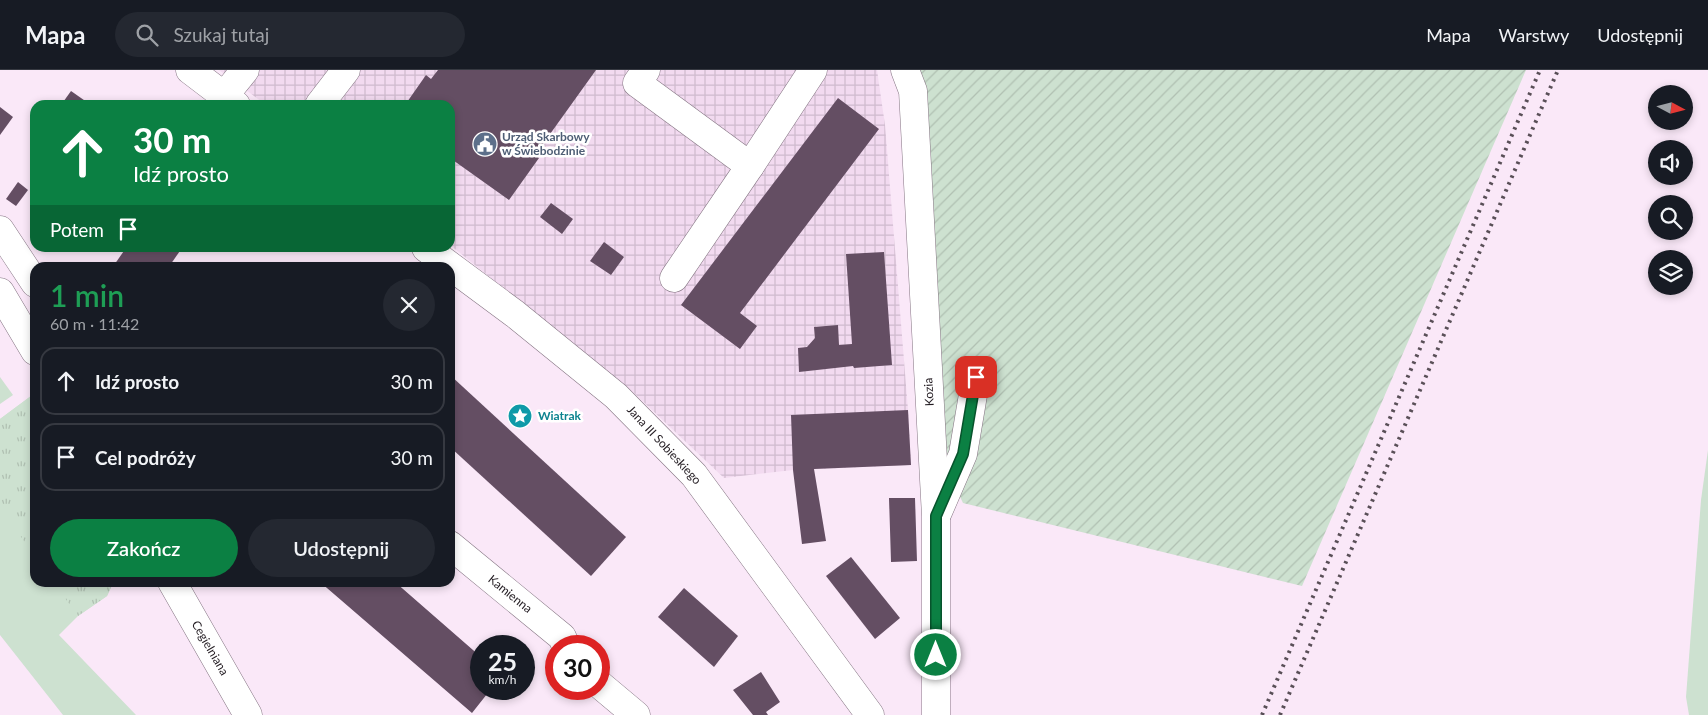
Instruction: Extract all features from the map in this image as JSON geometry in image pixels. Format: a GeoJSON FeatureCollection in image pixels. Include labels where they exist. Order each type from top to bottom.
{"type":"FeatureCollection","features":[{"type":"Feature","properties":{"kind":"street"},"geometry":{"type":"LineString","coordinates":[[190,70],[230,100],[245,70]]}},
{"type":"Feature","properties":{"kind":"street"},"geometry":{"type":"LineString","coordinates":[[323,100],[346,70]]}},
{"type":"Feature","properties":{"kind":"street"},"geometry":{"type":"LineString","coordinates":[[646,70],[637,83],[750,166]]}},
{"type":"Feature","properties":{"kind":"street"},"geometry":{"type":"LineString","coordinates":[[674,278],[813,70]]}},
{"type":"Feature","properties":{"kind":"street","name":"Kozia"},"geometry":{"type":"LineString","coordinates":[[905,70],[913,92],[936,516],[936,715]]}},
{"type":"Feature","properties":{"kind":"street"},"geometry":{"type":"LineString","coordinates":[[0,230],[30,275]]}},
{"type":"Feature","properties":{"kind":"street","name":"Jana III Sobieskiego"},"geometry":{"type":"LineString","coordinates":[[431,252],[445,262]]}},
{"type":"Feature","properties":{"kind":"street","name":"Jana III Sobieskiego"},"geometry":{"type":"LineString","coordinates":[[455,270],[515,314],[616,396],[694,475],[870,715]]}},
{"type":"Feature","properties":{"kind":"street"},"geometry":{"type":"LineString","coordinates":[[0,292],[30,343]]}},
{"type":"Feature","properties":{"kind":"street"},"geometry":{"type":"LineString","coordinates":[[936,516],[963,454],[976,377]]}},
{"type":"Feature","properties":{"kind":"street","name":"Kamienna"},"geometry":{"type":"LineString","coordinates":[[455,549],[560,635]]}},
{"type":"Feature","properties":{"kind":"street","name":"Cegielniana"},"geometry":{"type":"LineString","coordinates":[[175,587],[248,715]]}},
{"type":"Feature","properties":{"kind":"street"},"geometry":{"type":"LineString","coordinates":[[610,693],[629,708]]}},
{"type":"Feature","properties":{"kind":"shaded area"},"geometry":{"type":"Polygon","coordinates":[[[219,70],[877,70],[885,125],[911,465],[793,470],[724,478],[635,394],[455,249],[455,100],[259,100],[219,70]]]}},
{"type":"Feature","properties":{"kind":"green space"},"geometry":{"type":"Polygon","coordinates":[[[914,70],[1526,70],[1302,586],[963,503],[946,467],[914,70]]]}},
{"type":"Feature","properties":{"kind":"green space"},"geometry":{"type":"Polygon","coordinates":[[[0,377],[13,395],[0,404],[0,377]]]}},
{"type":"Feature","properties":{"kind":"green space"},"geometry":{"type":"Polygon","coordinates":[[[30,397],[30,587],[111,587],[107,596],[78,616],[59,635],[136,715],[63,715],[0,635],[0,419],[30,397]]]}},
{"type":"Feature","properties":{"kind":"green space"},"geometry":{"type":"Polygon","coordinates":[[[30,397],[30,549],[0,508],[0,419],[30,397]]]}},
{"type":"Feature","properties":{"kind":"green space"},"geometry":{"type":"Polygon","coordinates":[[[1708,450],[1708,715],[1689,715],[1686,697],[1701,500],[1708,450]]]}},
{"type":"Feature","properties":{"kind":"green space"},"geometry":{"type":"Polygon","coordinates":[[[57,587],[111,587],[107,596],[78,616],[57,587]]]}},
{"type":"Feature","properties":{"kind":"building","name":"Urząd Skarbowy w Świebodzinie"},"geometry":{"type":"Polygon","coordinates":[[[438,70],[596,70],[535,155],[539,158],[509,200],[455,162],[455,100],[408,100],[426,75],[431,79],[438,70]]]}},
{"type":"Feature","properties":{"kind":"building"},"geometry":{"type":"Polygon","coordinates":[[[71,91],[84,100],[65,100],[71,91]]]}},
{"type":"Feature","properties":{"kind":"building"},"geometry":{"type":"Polygon","coordinates":[[[838,98],[879,129],[740,313],[757,326],[740,349],[681,305],[838,98]]]}},
{"type":"Feature","properties":{"kind":"building"},"geometry":{"type":"Polygon","coordinates":[[[0,107],[13,117],[0,135],[0,107]]]}},
{"type":"Feature","properties":{"kind":"building"},"geometry":{"type":"Polygon","coordinates":[[[18,182],[28,190],[16,206],[6,199],[18,182]]]}},
{"type":"Feature","properties":{"kind":"building"},"geometry":{"type":"Polygon","coordinates":[[[551,203],[573,219],[562,234],[540,217],[551,203]]]}},
{"type":"Feature","properties":{"kind":"building"},"geometry":{"type":"Polygon","coordinates":[[[604,242],[624,257],[611,275],[590,261],[604,242]]]}},
{"type":"Feature","properties":{"kind":"building"},"geometry":{"type":"Polygon","coordinates":[[[123,252],[179,252],[172,262],[116,262],[123,252]]]}},
{"type":"Feature","properties":{"kind":"building"},"geometry":{"type":"Polygon","coordinates":[[[884,252],[892,365],[854,368],[853,366],[799,372],[798,348],[807,347],[815,338],[814,327],[838,325],[839,345],[852,344],[846,254],[884,252]]]}},
{"type":"Feature","properties":{"kind":"building"},"geometry":{"type":"Polygon","coordinates":[[[455,380],[626,537],[591,576],[455,452],[455,380]]]}},
{"type":"Feature","properties":{"kind":"building"},"geometry":{"type":"Polygon","coordinates":[[[908,410],[911,465],[814,469],[826,541],[802,544],[793,470],[791,415],[908,410]]]}},
{"type":"Feature","properties":{"kind":"building"},"geometry":{"type":"Polygon","coordinates":[[[889,498],[915,498],[917,561],[891,562],[889,498]]]}},
{"type":"Feature","properties":{"kind":"building"},"geometry":{"type":"Polygon","coordinates":[[[851,557],[900,618],[875,639],[826,576],[851,557]]]}},
{"type":"Feature","properties":{"kind":"building"},"geometry":{"type":"Polygon","coordinates":[[[326,587],[401,587],[470,647],[470,700],[482,700],[472,713],[326,587]]]}},
{"type":"Feature","properties":{"kind":"building"},"geometry":{"type":"Polygon","coordinates":[[[684,588],[738,636],[714,667],[658,617],[684,588]]]}},
{"type":"Feature","properties":{"kind":"building"},"geometry":{"type":"Polygon","coordinates":[[[761,672],[780,702],[766,712],[768,715],[753,715],[733,690],[761,672]]]}},
{"type":"Feature","properties":{"kind":"railway"},"geometry":{"type":"LineString","coordinates":[[1262,715],[1540,70]]}},
{"type":"Feature","properties":{"kind":"railway"},"geometry":{"type":"LineString","coordinates":[[1280,715],[1558,70]]}},
{"type":"Feature","properties":{"kind":"place","name":"Urząd Skarbowy w Świebodzinie"},"geometry":{"type":"Point","coordinates":[485,144]}},
{"type":"Feature","properties":{"kind":"place","name":"Wiatrak"},"geometry":{"type":"Point","coordinates":[520,416]}},
{"type":"Feature","properties":{"kind":"route"},"geometry":{"type":"LineString","coordinates":[[936,655],[936,516],[963,454],[976,377]]}}]}
